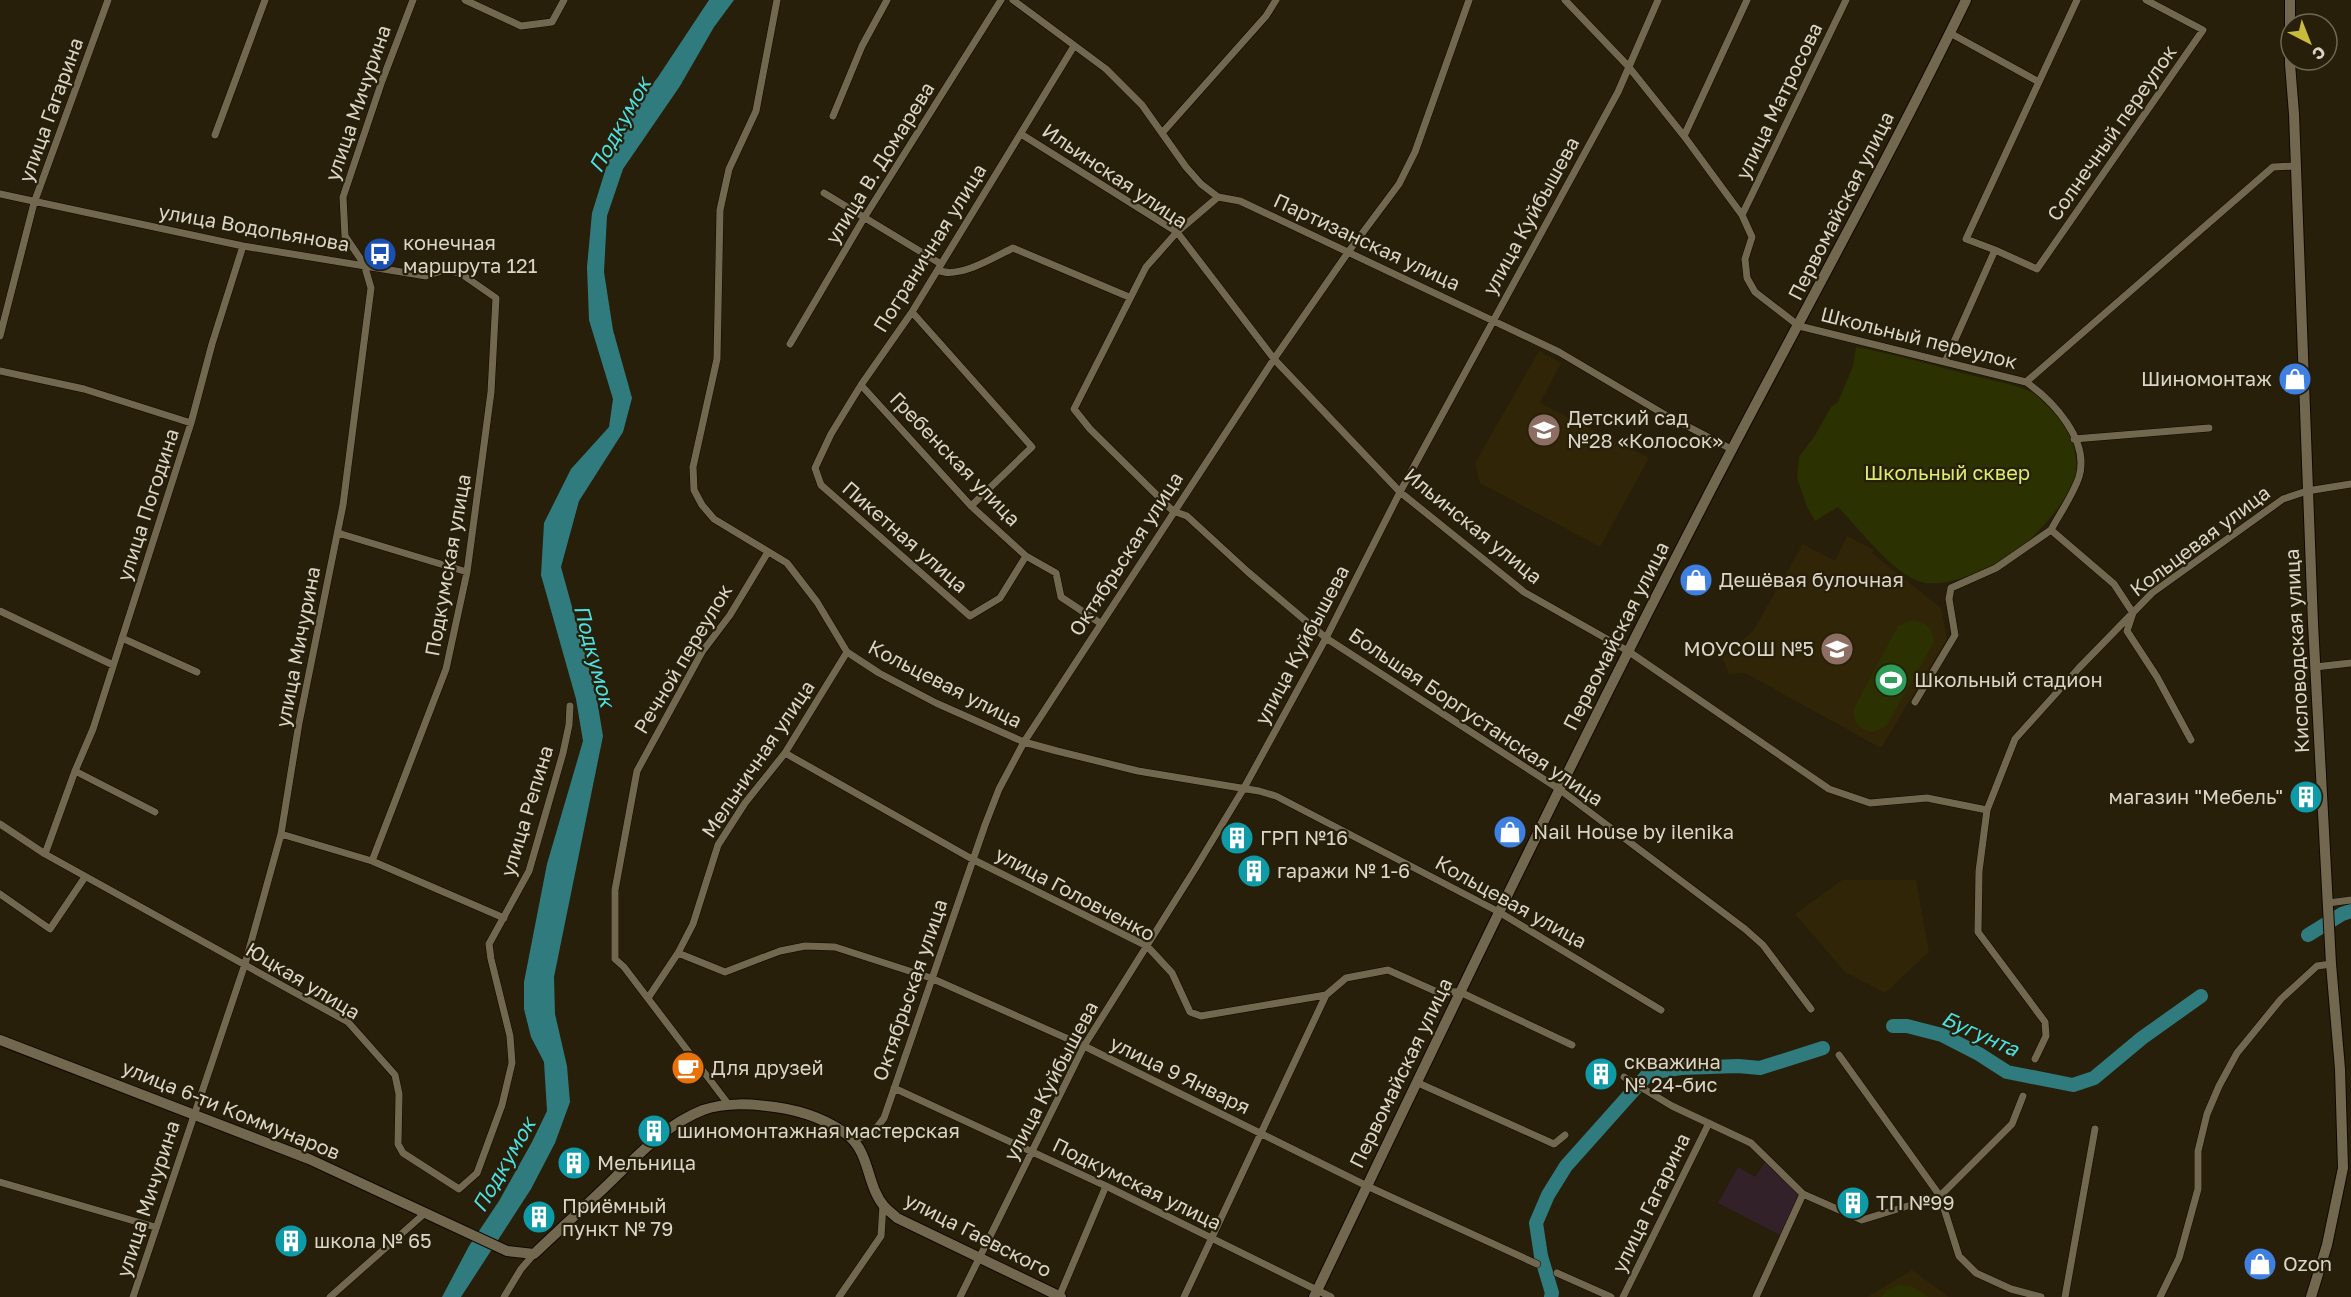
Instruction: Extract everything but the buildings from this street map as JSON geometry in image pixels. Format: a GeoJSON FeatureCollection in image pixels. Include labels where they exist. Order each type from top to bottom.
{"type":"FeatureCollection","features":[{"type":"Feature","properties":{"kind":"main road","name":"Первомайская улица"},"geometry":{"type":"LineString","coordinates":[[1315,1294],[1416,1082],[1628,651],[1799,326],[1966,0]]}},
{"type":"Feature","properties":{"kind":"main road","name":"Кисловодская улица"},"geometry":{"type":"LineString","coordinates":[[2290,0],[2290,64],[2306,406],[2314,667],[2331,964],[2340,1068],[2343,1167],[2327,1245],[2311,1297]]}},
{"type":"Feature","properties":{"kind":"main road","name":"улица 6-ти Коммунаров"},"geometry":{"type":"LineString","coordinates":[[0,1040],[309,1159],[507,1251],[534,1254]]}},
{"type":"Feature","properties":{"kind":"main road","name":"улица Гаевского"},"geometry":{"type":"LineString","coordinates":[[534,1254],[660,1136],[686,1118],[705,1110],[729,1105],[755,1105],[807,1113],[831,1123],[852,1139],[863,1154],[883,1205],[897,1218],[1060,1297]]}},
{"type":"Feature","properties":{"kind":"street","name":"улица Гагарина"},"geometry":{"type":"LineString","coordinates":[[0,336],[34,203],[108,0]]}},
{"type":"Feature","properties":{"kind":"street"},"geometry":{"type":"LineString","coordinates":[[215,135],[265,0]]}},
{"type":"Feature","properties":{"kind":"street","name":"улица Мичурина"},"geometry":{"type":"LineString","coordinates":[[133,1297],[244,964],[281,834],[305,693],[338,533],[371,288],[364,264],[345,236],[343,197],[382,81],[413,0]]}},
{"type":"Feature","properties":{"kind":"street"},"geometry":{"type":"LineString","coordinates":[[465,0],[521,27],[552,22],[564,0]]}},
{"type":"Feature","properties":{"kind":"street","name":"Кольцевая улица"},"geometry":{"type":"LineString","coordinates":[[777,0],[756,111],[729,169],[720,210],[717,359],[693,467],[694,490],[714,519],[787,563],[817,602],[847,652],[879,673],[936,703],[1024,742],[1138,771],[1244,788],[1276,796],[1499,912],[1661,1010]]}},
{"type":"Feature","properties":{"kind":"street"},"geometry":{"type":"LineString","coordinates":[[833,116],[862,46],[887,0]]}},
{"type":"Feature","properties":{"kind":"street","name":"улица В. Домарева"},"geometry":{"type":"LineString","coordinates":[[790,344],[864,218],[1001,0]]}},
{"type":"Feature","properties":{"kind":"street","name":"Партизанская улица"},"geometry":{"type":"LineString","coordinates":[[1013,0],[1106,69],[1142,105],[1185,167],[1201,184],[1218,197],[1240,201],[1559,352],[1662,413],[1733,450]]}},
{"type":"Feature","properties":{"kind":"street"},"geometry":{"type":"LineString","coordinates":[[1162,134],[1266,16],[1276,0]]}},
{"type":"Feature","properties":{"kind":"street","name":"Октябрьская улица"},"geometry":{"type":"LineString","coordinates":[[852,1139],[870,1135],[884,1118],[972,859],[999,789],[1024,742],[1274,359],[1399,184],[1415,152],[1469,0]]}},
{"type":"Feature","properties":{"kind":"street","name":"Школьный переулок"},"geometry":{"type":"LineString","coordinates":[[1565,0],[1628,66],[1684,136],[1742,216],[1752,237],[1745,259],[1747,278],[1755,292],[1799,326],[2026,382],[2273,167],[2296,166]]}},
{"type":"Feature","properties":{"kind":"street","name":"улица Куйбышева"},"geometry":{"type":"LineString","coordinates":[[960,1297],[1084,1046],[1244,788],[1326,638],[1400,492],[1618,92],[1658,0]]}},
{"type":"Feature","properties":{"kind":"street"},"geometry":{"type":"LineString","coordinates":[[1684,136],[1747,0]]}},
{"type":"Feature","properties":{"kind":"street","name":"улица Матросова"},"geometry":{"type":"LineString","coordinates":[[1742,216],[1846,0]]}},
{"type":"Feature","properties":{"kind":"street","name":"Солнечный переулок"},"geometry":{"type":"LineString","coordinates":[[2077,0],[1966,239],[2037,269],[2203,30],[2146,0]]}},
{"type":"Feature","properties":{"kind":"street"},"geometry":{"type":"LineString","coordinates":[[1950,33],[2039,82]]}},
{"type":"Feature","properties":{"kind":"street","name":"Пограничная улица"},"geometry":{"type":"LineString","coordinates":[[815,468],[831,434],[861,385],[912,312],[1074,46]]}},
{"type":"Feature","properties":{"kind":"street","name":"Ильинская улица"},"geometry":{"type":"LineString","coordinates":[[1021,134],[1177,232],[1274,359],[1400,492],[1524,592],[1628,651],[1829,789],[1870,803],[1927,798],[1987,810]]}},
{"type":"Feature","properties":{"kind":"street"},"geometry":{"type":"LineString","coordinates":[[824,193],[861,214],[946,274],[974,267],[1013,248],[1130,297]]}},
{"type":"Feature","properties":{"kind":"street","name":"улица Водопьянова"},"geometry":{"type":"LineString","coordinates":[[0,194],[243,246],[364,264],[426,276],[445,270],[460,273],[496,298]]}},
{"type":"Feature","properties":{"kind":"street","name":"Большая Боргустанская улица"},"geometry":{"type":"LineString","coordinates":[[1218,197],[1177,232],[1146,267],[1074,409],[1090,429],[1173,511],[1188,516],[1248,572],[1326,638],[1559,789],[1745,929],[1763,945],[1811,1009]]}},
{"type":"Feature","properties":{"kind":"street","name":"улица Погодина"},"geometry":{"type":"LineString","coordinates":[[45,854],[93,729],[191,423],[212,345],[243,246]]}},
{"type":"Feature","properties":{"kind":"street"},"geometry":{"type":"LineString","coordinates":[[1945,362],[1995,250]]}},
{"type":"Feature","properties":{"kind":"street","name":"Подкумская улица"},"geometry":{"type":"LineString","coordinates":[[372,861],[447,669],[467,572],[491,392],[496,298]]}},
{"type":"Feature","properties":{"kind":"street"},"geometry":{"type":"LineString","coordinates":[[912,312],[1032,447],[971,506]]}},
{"type":"Feature","properties":{"kind":"street"},"geometry":{"type":"LineString","coordinates":[[0,371],[84,389],[191,423]]}},
{"type":"Feature","properties":{"kind":"street"},"geometry":{"type":"LineString","coordinates":[[1915,702],[1955,635],[1949,599],[1951,588],[1996,568],[2051,530],[2080,476],[2080,454],[2067,420],[2055,405],[2026,382]]}},
{"type":"Feature","properties":{"kind":"street","name":"Гребенская улица"},"geometry":{"type":"LineString","coordinates":[[861,385],[971,506],[1026,556],[1056,573],[1061,597],[1100,623]]}},
{"type":"Feature","properties":{"kind":"street"},"geometry":{"type":"LineString","coordinates":[[2074,439],[2209,428]]}},
{"type":"Feature","properties":{"kind":"street","name":"Пикетная улица"},"geometry":{"type":"LineString","coordinates":[[815,468],[821,485],[970,616],[1000,598],[1026,556]]}},
{"type":"Feature","properties":{"kind":"street","name":"Кольцевая улица"},"geometry":{"type":"LineString","coordinates":[[2035,1059],[2046,1036],[2045,1022],[1978,932],[1979,871],[1987,810],[2015,739],[2152,592],[2283,499],[2307,491],[2351,484]]}},
{"type":"Feature","properties":{"kind":"street"},"geometry":{"type":"LineString","coordinates":[[2051,530],[2114,584],[2133,613],[2127,631],[2157,677],[2191,740]]}},
{"type":"Feature","properties":{"kind":"street"},"geometry":{"type":"LineString","coordinates":[[338,533],[467,572]]}},
{"type":"Feature","properties":{"kind":"street","name":"Речной переулок"},"geometry":{"type":"LineString","coordinates":[[729,1105],[624,967],[615,959],[615,890],[637,771],[702,652],[730,615],[768,552]]}},
{"type":"Feature","properties":{"kind":"street"},"geometry":{"type":"LineString","coordinates":[[0,611],[113,665]]}},
{"type":"Feature","properties":{"kind":"street"},"geometry":{"type":"LineString","coordinates":[[122,638],[197,672]]}},
{"type":"Feature","properties":{"kind":"street","name":"Мельничная улица"},"geometry":{"type":"LineString","coordinates":[[678,953],[693,924],[718,845],[745,803],[785,753],[847,652]]}},
{"type":"Feature","properties":{"kind":"street"},"geometry":{"type":"LineString","coordinates":[[2314,667],[2351,663]]}},
{"type":"Feature","properties":{"kind":"street","name":"улица Репина"},"geometry":{"type":"LineString","coordinates":[[459,1189],[477,1173],[502,1105],[512,1063],[510,1036],[489,944],[529,871],[563,753],[569,725],[570,706]]}},
{"type":"Feature","properties":{"kind":"street","name":"улица Головченко"},"geometry":{"type":"LineString","coordinates":[[785,753],[972,859],[1147,946],[1172,973],[1190,1012],[1201,1016],[1326,995],[1346,978],[1388,970],[1435,991],[1460,992],[1572,1045]]}},
{"type":"Feature","properties":{"kind":"street"},"geometry":{"type":"LineString","coordinates":[[75,771],[154,812]]}},
{"type":"Feature","properties":{"kind":"street","name":"Юцкая улица"},"geometry":{"type":"LineString","coordinates":[[0,824],[85,877],[348,1022],[395,1075],[399,1094],[398,1144],[403,1153],[459,1189]]}},
{"type":"Feature","properties":{"kind":"street"},"geometry":{"type":"LineString","coordinates":[[281,834],[372,861],[504,918]]}},
{"type":"Feature","properties":{"kind":"street"},"geometry":{"type":"LineString","coordinates":[[0,894],[50,929],[85,877]]}},
{"type":"Feature","properties":{"kind":"street"},"geometry":{"type":"LineString","coordinates":[[2328,904],[2351,900]]}},
{"type":"Feature","properties":{"kind":"street","name":"улица 9 Января"},"geometry":{"type":"LineString","coordinates":[[678,953],[725,972],[780,951],[805,946],[835,947],[931,978],[1084,1046],[1367,1186],[1537,1264]]}},
{"type":"Feature","properties":{"kind":"street"},"geometry":{"type":"LineString","coordinates":[[648,998],[678,953]]}},
{"type":"Feature","properties":{"kind":"street"},"geometry":{"type":"LineString","coordinates":[[2160,1297],[2179,1258],[2198,1189],[2198,1151],[2207,1114],[2218,1086],[2237,1053],[2281,999],[2317,966],[2331,964]]}},
{"type":"Feature","properties":{"kind":"street"},"geometry":{"type":"LineString","coordinates":[[1184,1297],[1326,995]]}},
{"type":"Feature","properties":{"kind":"street"},"geometry":{"type":"LineString","coordinates":[[1839,1055],[1940,1196],[1959,1256],[1976,1273],[2011,1289],[2041,1297]]}},
{"type":"Feature","properties":{"kind":"street"},"geometry":{"type":"LineString","coordinates":[[1624,1077],[1672,1106],[1751,1143],[1803,1194],[1862,1220],[1940,1196],[2012,1124],[2023,1096]]}},
{"type":"Feature","properties":{"kind":"street"},"geometry":{"type":"LineString","coordinates":[[1416,1082],[1554,1144],[1565,1135]]}},
{"type":"Feature","properties":{"kind":"street","name":"Подкумская улица"},"geometry":{"type":"LineString","coordinates":[[894,1088],[1106,1186],[1315,1294],[1331,1297]]}},
{"type":"Feature","properties":{"kind":"street","name":"улица Гагарина"},"geometry":{"type":"LineString","coordinates":[[1623,1297],[1709,1123]]}},
{"type":"Feature","properties":{"kind":"street"},"geometry":{"type":"LineString","coordinates":[[2065,1297],[2095,1129]]}},
{"type":"Feature","properties":{"kind":"street"},"geometry":{"type":"LineString","coordinates":[[0,1182],[155,1227]]}},
{"type":"Feature","properties":{"kind":"street"},"geometry":{"type":"LineString","coordinates":[[1060,1297],[1106,1186]]}},
{"type":"Feature","properties":{"kind":"street"},"geometry":{"type":"LineString","coordinates":[[1756,1297],[1803,1194]]}},
{"type":"Feature","properties":{"kind":"street"},"geometry":{"type":"LineString","coordinates":[[839,1297],[880,1236],[883,1205]]}},
{"type":"Feature","properties":{"kind":"street"},"geometry":{"type":"LineString","coordinates":[[330,1297],[425,1213]]}},
{"type":"Feature","properties":{"kind":"street","name":"улица Гаевского"},"geometry":{"type":"LineString","coordinates":[[504,1297],[521,1269],[534,1254]]}},
{"type":"Feature","properties":{"kind":"street"},"geometry":{"type":"LineString","coordinates":[[1557,1273],[1611,1297]]}},
{"type":"Feature","properties":{"kind":"shaded area","name":"Детский сад №28 «Колосок»"},"geometry":{"type":"Polygon","coordinates":[[[1539,351],[1561,363],[1540,403],[1649,458],[1600,547],[1480,483],[1475,463],[1539,351]]]}},
{"type":"Feature","properties":{"kind":"shaded area","name":"МОУСОШ №5"},"geometry":{"type":"Polygon","coordinates":[[[1847,536],[1874,550],[1872,553],[1941,608],[1947,639],[1881,748],[1745,673],[1729,674],[1722,658],[1753,631],[1803,544],[1835,561],[1847,536]]]}},
{"type":"Feature","properties":{"kind":"shaded area"},"geometry":{"type":"Polygon","coordinates":[[[1842,880],[1916,880],[1929,952],[1885,993],[1845,972],[1795,914],[1842,880]]]}},
{"type":"Feature","properties":{"kind":"shaded area"},"geometry":{"type":"Polygon","coordinates":[[[1766,1161],[1800,1194],[1780,1235],[1718,1203],[1738,1167],[1755,1177],[1766,1161]]]}},
{"type":"Feature","properties":{"kind":"shaded area"},"geometry":{"type":"Polygon","coordinates":[[[1912,1270],[1949,1297],[1867,1297],[1912,1270]]]}},
{"type":"Feature","properties":{"kind":"green space","name":"Школьный сквер"},"geometry":{"type":"Polygon","coordinates":[[[1856,347],[2028,390],[2043,399],[2058,415],[2073,443],[2077,464],[2076,475],[2059,507],[2029,541],[2012,556],[1970,576],[1946,582],[1926,583],[1914,579],[1891,563],[1838,507],[1815,521],[1807,507],[1797,478],[1799,457],[1814,437],[1831,407],[1838,402],[1853,366],[1856,347]]]}},
{"type":"Feature","properties":{"kind":"green space","name":"Школьный стадион"},"geometry":{"type":"Polygon","coordinates":[[[1912,620],[1928,626],[1934,642],[1887,725],[1875,731],[1863,729],[1856,721],[1854,708],[1898,626],[1912,620]]]}},
{"type":"Feature","properties":{"kind":"green space"},"geometry":{"type":"Polygon","coordinates":[[[1899,1285],[1911,1286],[1929,1297],[1881,1297],[1887,1290],[1899,1285]]]}},
{"type":"Feature","properties":{"kind":"water"},"geometry":{"type":"Polygon","coordinates":[[[709,0],[734,0],[714,27],[680,86],[623,169],[607,216],[604,272],[613,330],[632,398],[623,432],[579,501],[561,567],[596,694],[603,736],[554,977],[555,1014],[567,1066],[570,1102],[555,1143],[531,1189],[461,1297],[442,1297],[469,1246],[499,1201],[547,1111],[544,1062],[531,1037],[524,1009],[524,982],[547,864],[583,741],[576,699],[541,575],[544,523],[571,469],[609,427],[613,399],[589,320],[587,267],[592,213],[606,168],[626,119],[658,77],[709,0]]]}},
{"type":"Feature","properties":{"kind":"waterway","name":"Бугунта"},"geometry":{"type":"LineString","coordinates":[[2308,935],[2351,911]]}},
{"type":"Feature","properties":{"kind":"waterway","name":"Бугунта"},"geometry":{"type":"LineString","coordinates":[[1893,1026],[1907,1026],[1942,1035],[2007,1072],[2073,1085],[2094,1078],[2142,1038],[2201,996]]}},
{"type":"Feature","properties":{"kind":"waterway","name":"Бугунта"},"geometry":{"type":"LineString","coordinates":[[1551,1297],[1536,1223],[1548,1195],[1566,1166],[1649,1073],[1681,1068],[1738,1066],[1760,1068],[1823,1048]]}},
{"type":"Feature","properties":{"kind":"place","name":"конечная маршрута 121"},"geometry":{"type":"Point","coordinates":[380,254]}},
{"type":"Feature","properties":{"kind":"place","name":"Шиномонтаж"},"geometry":{"type":"Point","coordinates":[2295,379]}},
{"type":"Feature","properties":{"kind":"place","name":"Детский сад №28 «Колосок»"},"geometry":{"type":"Point","coordinates":[1544,430]}},
{"type":"Feature","properties":{"kind":"place","name":"Дешёвая булочная"},"geometry":{"type":"Point","coordinates":[1696,580]}},
{"type":"Feature","properties":{"kind":"place","name":"МОУСОШ №5"},"geometry":{"type":"Point","coordinates":[1837,649]}},
{"type":"Feature","properties":{"kind":"place","name":"Школьный стадион"},"geometry":{"type":"Point","coordinates":[1891,680]}},
{"type":"Feature","properties":{"kind":"place","name":"магазин \"Мебель\""},"geometry":{"type":"Point","coordinates":[2306,797]}},
{"type":"Feature","properties":{"kind":"place","name":"Nail House by ilenika"},"geometry":{"type":"Point","coordinates":[1510,832]}},
{"type":"Feature","properties":{"kind":"place","name":"ГРП №16"},"geometry":{"type":"Point","coordinates":[1237,838]}},
{"type":"Feature","properties":{"kind":"place","name":"гаражи № 1-6"},"geometry":{"type":"Point","coordinates":[1254,871]}},
{"type":"Feature","properties":{"kind":"place","name":"Для друзей"},"geometry":{"type":"Point","coordinates":[688,1068]}},
{"type":"Feature","properties":{"kind":"place","name":"скважина № 24-бис"},"geometry":{"type":"Point","coordinates":[1601,1074]}},
{"type":"Feature","properties":{"kind":"place","name":"шиномонтажная мастерская"},"geometry":{"type":"Point","coordinates":[654,1131]}},
{"type":"Feature","properties":{"kind":"place","name":"Мельница"},"geometry":{"type":"Point","coordinates":[574,1163]}},
{"type":"Feature","properties":{"kind":"place","name":"ТП №99"},"geometry":{"type":"Point","coordinates":[1853,1203]}},
{"type":"Feature","properties":{"kind":"place","name":"Приёмный пункт № 79"},"geometry":{"type":"Point","coordinates":[539,1217]}},
{"type":"Feature","properties":{"kind":"place","name":"школа № 65"},"geometry":{"type":"Point","coordinates":[291,1241]}},
{"type":"Feature","properties":{"kind":"place","name":"Ozon"},"geometry":{"type":"Point","coordinates":[2260,1264]}},
{"type":"Feature","properties":{"kind":"water label","name":"Подкумок"},"geometry":{"type":"Point","coordinates":[620,125]}},
{"type":"Feature","properties":{"kind":"water label","name":"Подкумок"},"geometry":{"type":"Point","coordinates":[594,656]}},
{"type":"Feature","properties":{"kind":"water label","name":"Подкумок"},"geometry":{"type":"Point","coordinates":[504,1165]}}]}
